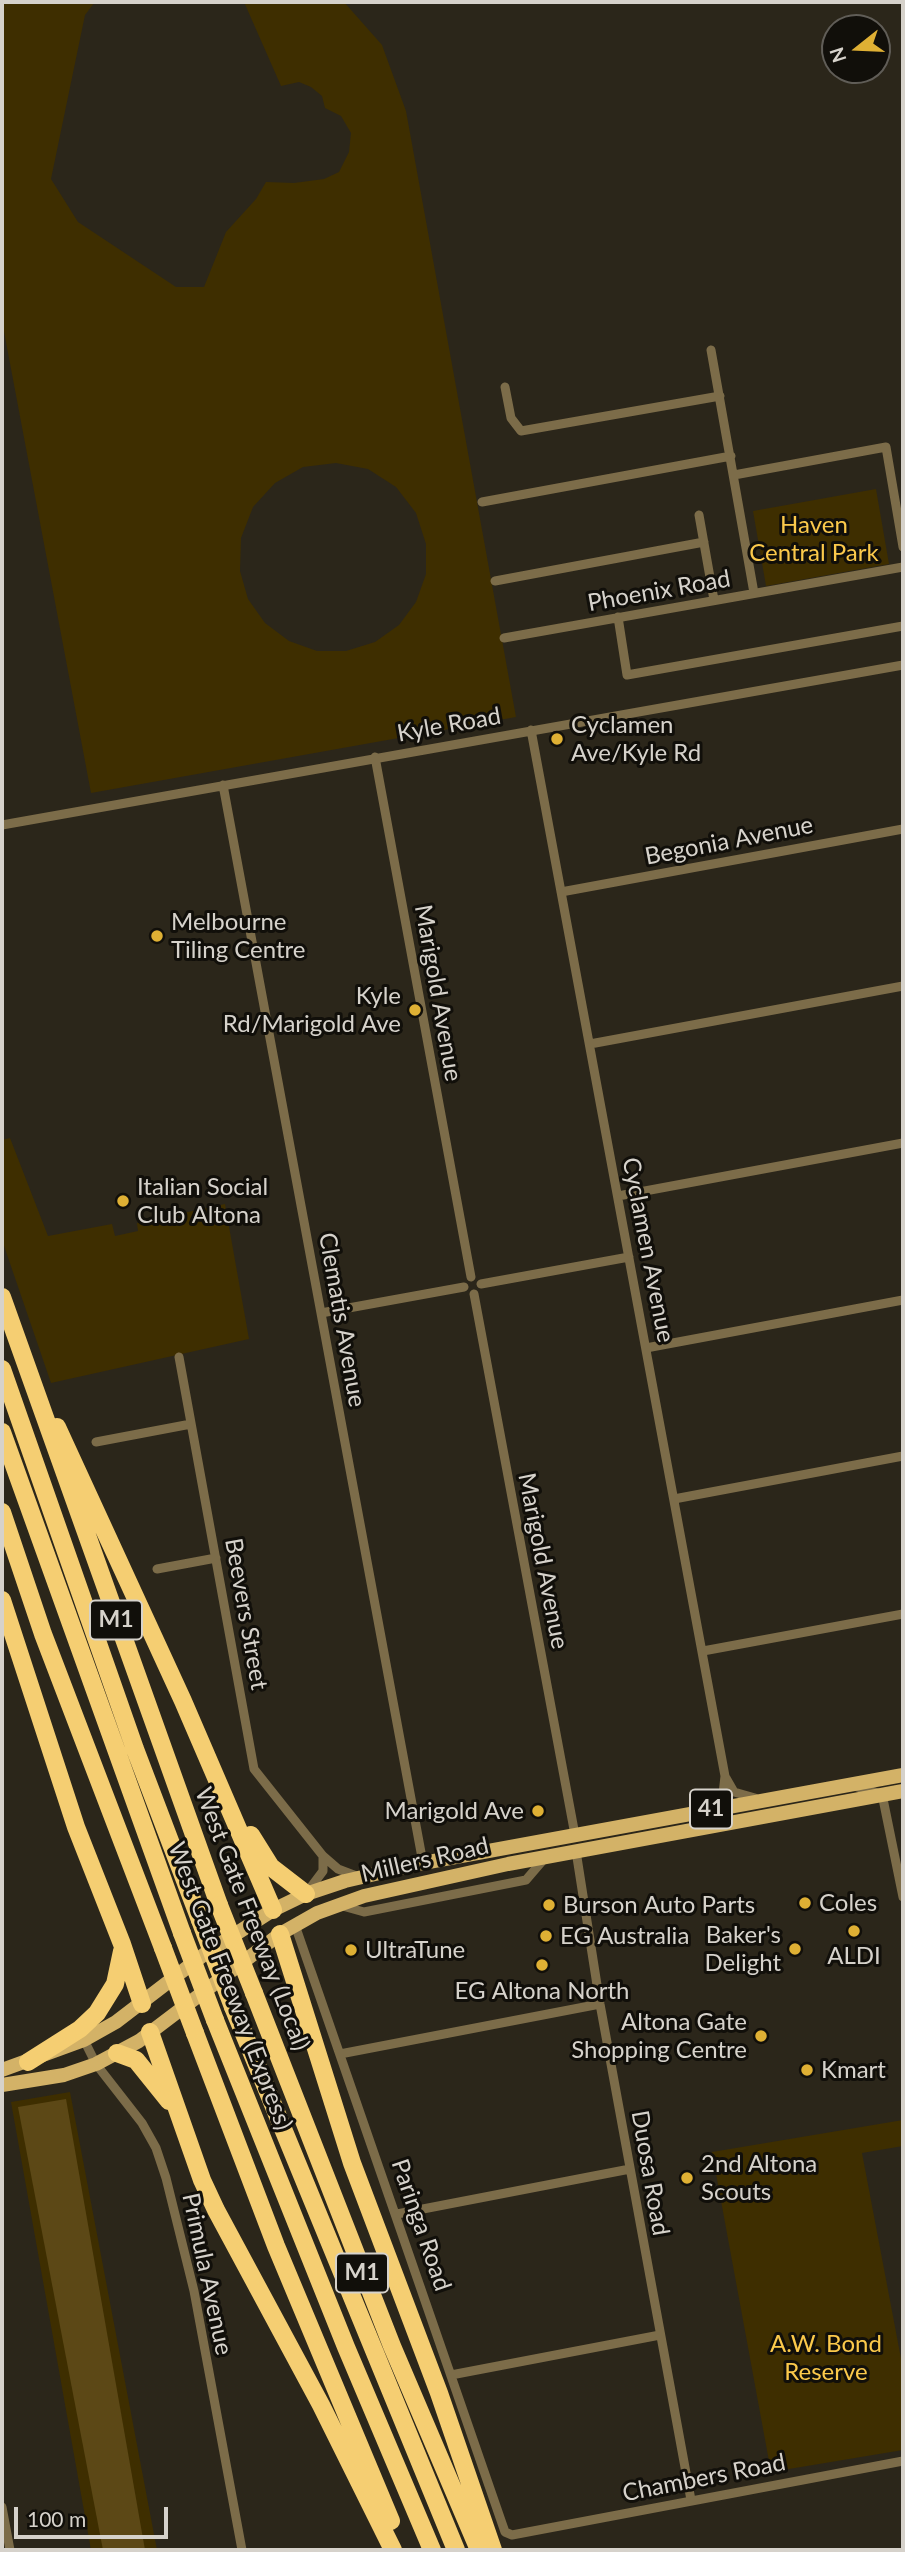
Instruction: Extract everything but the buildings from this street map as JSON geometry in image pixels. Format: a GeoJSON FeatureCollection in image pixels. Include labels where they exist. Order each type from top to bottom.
{"type":"FeatureCollection","features":[{"type":"Feature","properties":{"kind":"highway","name":"West Gate Freeway (Local)"},"geometry":{"type":"LineString","coordinates":[[2,1297],[219,1905],[392,2346],[479,2550]]}},
{"type":"Feature","properties":{"kind":"highway"},"geometry":{"type":"LineString","coordinates":[[15,1335],[183,1701],[272,1910]]}},
{"type":"Feature","properties":{"kind":"highway","name":"West Gate Freeway (Express)"},"geometry":{"type":"LineString","coordinates":[[2,1369],[131,1737],[233,2007],[456,2550]]}},
{"type":"Feature","properties":{"kind":"highway","name":"West Gate Freeway (Express)"},"geometry":{"type":"LineString","coordinates":[[2,1432],[215,2020],[346,2347],[432,2550]]}},
{"type":"Feature","properties":{"kind":"highway"},"geometry":{"type":"LineString","coordinates":[[2,1512],[43,1634],[276,2246],[404,2550]]}},
{"type":"Feature","properties":{"kind":"highway"},"geometry":{"type":"LineString","coordinates":[[2,1600],[76,1827],[122,1944],[142,2004]]}},
{"type":"Feature","properties":{"kind":"highway"},"geometry":{"type":"LineString","coordinates":[[183,1701],[250,1832],[271,1867],[306,1894]]}},
{"type":"Feature","properties":{"kind":"highway"},"geometry":{"type":"LineString","coordinates":[[287,1930],[352,2163],[439,2393],[493,2550]]}},
{"type":"Feature","properties":{"kind":"highway"},"geometry":{"type":"LineString","coordinates":[[28,2062],[82,2034],[112,1990],[122,1965],[122,1944]]}},
{"type":"Feature","properties":{"kind":"highway"},"geometry":{"type":"LineString","coordinates":[[150,2032],[177,2112],[216,2210],[321,2405],[393,2550]]}},
{"type":"Feature","properties":{"kind":"highway"},"geometry":{"type":"LineString","coordinates":[[117,2053],[136,2060],[177,2112]]}},
{"type":"Feature","properties":{"kind":"main road","name":"Millers Road"},"geometry":{"type":"LineString","coordinates":[[82,2034],[142,2004],[206,1953],[272,1910],[306,1894],[359,1877],[903,1775]]}},
{"type":"Feature","properties":{"kind":"main road","name":"Millers Road"},"geometry":{"type":"LineString","coordinates":[[2,2085],[64,2075],[96,2064],[117,2053],[150,2032],[287,1930],[340,1905],[424,1882],[545,1857],[903,1791]]}},
{"type":"Feature","properties":{"kind":"main road"},"geometry":{"type":"LineString","coordinates":[[575,1835],[576,1851]]}},
{"type":"Feature","properties":{"kind":"main road"},"geometry":{"type":"LineString","coordinates":[[272,1910],[287,1930]]}},
{"type":"Feature","properties":{"kind":"main road"},"geometry":{"type":"LineString","coordinates":[[142,2004],[150,2032]]}},
{"type":"Feature","properties":{"kind":"main road"},"geometry":{"type":"LineString","coordinates":[[2,2070],[28,2062]]}},
{"type":"Feature","properties":{"kind":"street"},"geometry":{"type":"LineString","coordinates":[[711,350],[754,593]]}},
{"type":"Feature","properties":{"kind":"street"},"geometry":{"type":"LineString","coordinates":[[505,387],[511,418],[521,431],[720,396]]}},
{"type":"Feature","properties":{"kind":"street"},"geometry":{"type":"LineString","coordinates":[[734,475],[886,447],[898,487],[903,547]]}},
{"type":"Feature","properties":{"kind":"street"},"geometry":{"type":"LineString","coordinates":[[482,502],[731,456]]}},
{"type":"Feature","properties":{"kind":"street"},"geometry":{"type":"LineString","coordinates":[[699,515],[714,600]]}},
{"type":"Feature","properties":{"kind":"street"},"geometry":{"type":"LineString","coordinates":[[495,581],[704,542]]}},
{"type":"Feature","properties":{"kind":"street","name":"Phoenix Road"},"geometry":{"type":"LineString","coordinates":[[504,638],[903,567]]}},
{"type":"Feature","properties":{"kind":"street"},"geometry":{"type":"LineString","coordinates":[[618,617],[627,675],[903,626]]}},
{"type":"Feature","properties":{"kind":"street","name":"Kyle Road"},"geometry":{"type":"LineString","coordinates":[[2,825],[903,664]]}},
{"type":"Feature","properties":{"kind":"street","name":"Cyclamen Avenue"},"geometry":{"type":"LineString","coordinates":[[531,730],[725,1776]]}},
{"type":"Feature","properties":{"kind":"street","name":"Marigold Avenue"},"geometry":{"type":"LineString","coordinates":[[375,757],[471,1277]]}},
{"type":"Feature","properties":{"kind":"street","name":"Clematis Avenue"},"geometry":{"type":"LineString","coordinates":[[223,785],[423,1863]]}},
{"type":"Feature","properties":{"kind":"street","name":"Begonia Avenue"},"geometry":{"type":"LineString","coordinates":[[561,892],[903,828]]}},
{"type":"Feature","properties":{"kind":"street"},"geometry":{"type":"LineString","coordinates":[[590,1044],[903,986]]}},
{"type":"Feature","properties":{"kind":"street"},"geometry":{"type":"LineString","coordinates":[[618,1196],[903,1143]]}},
{"type":"Feature","properties":{"kind":"street"},"geometry":{"type":"LineString","coordinates":[[464,1287],[474,1294],[481,1284],[629,1257]]}},
{"type":"Feature","properties":{"kind":"street"},"geometry":{"type":"LineString","coordinates":[[321,1313],[464,1287],[471,1277],[481,1284]]}},
{"type":"Feature","properties":{"kind":"street","name":"Marigold Avenue"},"geometry":{"type":"LineString","coordinates":[[474,1294],[575,1835]]}},
{"type":"Feature","properties":{"kind":"street"},"geometry":{"type":"LineString","coordinates":[[646,1348],[903,1300]]}},
{"type":"Feature","properties":{"kind":"street","name":"Beevers Street"},"geometry":{"type":"LineString","coordinates":[[179,1357],[254,1769],[323,1856],[338,1869],[359,1877]]}},
{"type":"Feature","properties":{"kind":"street"},"geometry":{"type":"LineString","coordinates":[[96,1441],[191,1424]]}},
{"type":"Feature","properties":{"kind":"street"},"geometry":{"type":"LineString","coordinates":[[674,1499],[903,1457]]}},
{"type":"Feature","properties":{"kind":"street"},"geometry":{"type":"LineString","coordinates":[[157,1569],[216,1558]]}},
{"type":"Feature","properties":{"kind":"street"},"geometry":{"type":"LineString","coordinates":[[703,1651],[903,1614]]}},
{"type":"Feature","properties":{"kind":"street"},"geometry":{"type":"LineString","coordinates":[[725,1776],[739,1795],[763,1800]]}},
{"type":"Feature","properties":{"kind":"street"},"geometry":{"type":"LineString","coordinates":[[705,1810],[723,1794],[725,1776]]}},
{"type":"Feature","properties":{"kind":"street"},"geometry":{"type":"LineString","coordinates":[[847,1786],[882,1794],[903,1897]]}},
{"type":"Feature","properties":{"kind":"street","name":"Duosa Road"},"geometry":{"type":"LineString","coordinates":[[576,1851],[600,2004],[691,2500]]}},
{"type":"Feature","properties":{"kind":"street"},"geometry":{"type":"LineString","coordinates":[[306,1894],[323,1871],[323,1856]]}},
{"type":"Feature","properties":{"kind":"street","name":"Paringa Road"},"geometry":{"type":"LineString","coordinates":[[287,1930],[320,1998],[397,2214],[501,2524],[506,2532],[512,2535]]}},
{"type":"Feature","properties":{"kind":"street"},"geometry":{"type":"LineString","coordinates":[[340,2054],[600,2004]]}},
{"type":"Feature","properties":{"kind":"street","name":"Primula Avenue"},"geometry":{"type":"LineString","coordinates":[[82,2034],[96,2064],[142,2123],[156,2148],[166,2178],[194,2291],[242,2550]]}},
{"type":"Feature","properties":{"kind":"street"},"geometry":{"type":"LineString","coordinates":[[397,2214],[630,2169]]}},
{"type":"Feature","properties":{"kind":"street"},"geometry":{"type":"LineString","coordinates":[[451,2375],[660,2335]]}},
{"type":"Feature","properties":{"kind":"street","name":"Chambers Road"},"geometry":{"type":"LineString","coordinates":[[512,2535],[903,2461]]}},
{"type":"Feature","properties":{"kind":"street"},"geometry":{"type":"LineString","coordinates":[[2,2507],[10,2550]]}},
{"type":"Feature","properties":{"kind":"green space"},"geometry":{"type":"Polygon","coordinates":[[[2,2],[95,2],[85,15],[51,179],[78,222],[176,287],[204,287],[226,232],[256,199],[266,182],[294,183],[324,179],[339,172],[349,152],[351,133],[341,116],[325,108],[322,96],[299,82],[281,86],[244,2],[344,2],[382,45],[406,111],[516,717],[91,793],[2,321],[2,2]],[[336,463],[303,467],[275,483],[253,507],[241,538],[240,571],[248,599],[265,623],[289,641],[317,651],[346,651],[375,642],[399,625],[416,602],[426,574],[426,544],[416,513],[396,487],[368,469],[336,463]]]}},
{"type":"Feature","properties":{"kind":"green space","name":"Haven Central Park"},"geometry":{"type":"Polygon","coordinates":[[[876,489],[889,564],[766,586],[753,511],[876,489]]]}},
{"type":"Feature","properties":{"kind":"green space"},"geometry":{"type":"Polygon","coordinates":[[[10,1138],[48,1236],[112,1224],[115,1236],[138,1231],[137,1223],[225,1204],[249,1339],[51,1383],[2,1240],[2,1140],[10,1138]]]}},
{"type":"Feature","properties":{"kind":"green space"},"geometry":{"type":"Polygon","coordinates":[[[70,2092],[157,2550],[91,2550],[11,2102],[70,2092]]]}},
{"type":"Feature","properties":{"kind":"green space","name":"A.W. Bond Reserve"},"geometry":{"type":"Polygon","coordinates":[[[903,2120],[903,2146],[862,2153],[903,2369],[903,2450],[771,2472],[712,2152],[903,2120]]]}},
{"type":"Feature","properties":{"kind":"shaded area"},"geometry":{"type":"Polygon","coordinates":[[[66,2099],[145,2550],[103,2550],[18,2107],[66,2099]]]}},
{"type":"Feature","properties":{"kind":"place","name":"Cyclamen Ave/Kyle Rd"},"geometry":{"type":"Point","coordinates":[557,739]}},
{"type":"Feature","properties":{"kind":"place","name":"Melbourne Tiling Centre"},"geometry":{"type":"Point","coordinates":[157,936]}},
{"type":"Feature","properties":{"kind":"place","name":"Kyle Rd/Marigold Ave"},"geometry":{"type":"Point","coordinates":[415,1010]}},
{"type":"Feature","properties":{"kind":"place","name":"Italian Social Club Altona"},"geometry":{"type":"Point","coordinates":[123,1201]}},
{"type":"Feature","properties":{"kind":"place","name":"Marigold Ave"},"geometry":{"type":"Point","coordinates":[538,1811]}},
{"type":"Feature","properties":{"kind":"place","name":"Coles"},"geometry":{"type":"Point","coordinates":[805,1903]}},
{"type":"Feature","properties":{"kind":"place","name":"Burson Auto Parts"},"geometry":{"type":"Point","coordinates":[549,1905]}},
{"type":"Feature","properties":{"kind":"place","name":"ALDI"},"geometry":{"type":"Point","coordinates":[854,1931]}},
{"type":"Feature","properties":{"kind":"place","name":"EG Australia"},"geometry":{"type":"Point","coordinates":[546,1936]}},
{"type":"Feature","properties":{"kind":"place","name":"Baker's Delight"},"geometry":{"type":"Point","coordinates":[795,1949]}},
{"type":"Feature","properties":{"kind":"place","name":"UltraTune"},"geometry":{"type":"Point","coordinates":[351,1950]}},
{"type":"Feature","properties":{"kind":"place","name":"EG Altona North"},"geometry":{"type":"Point","coordinates":[542,1965]}},
{"type":"Feature","properties":{"kind":"place","name":"Altona Gate Shopping Centre"},"geometry":{"type":"Point","coordinates":[761,2036]}},
{"type":"Feature","properties":{"kind":"place","name":"Kmart"},"geometry":{"type":"Point","coordinates":[807,2070]}},
{"type":"Feature","properties":{"kind":"place","name":"2nd Altona Scouts"},"geometry":{"type":"Point","coordinates":[687,2178]}}]}
